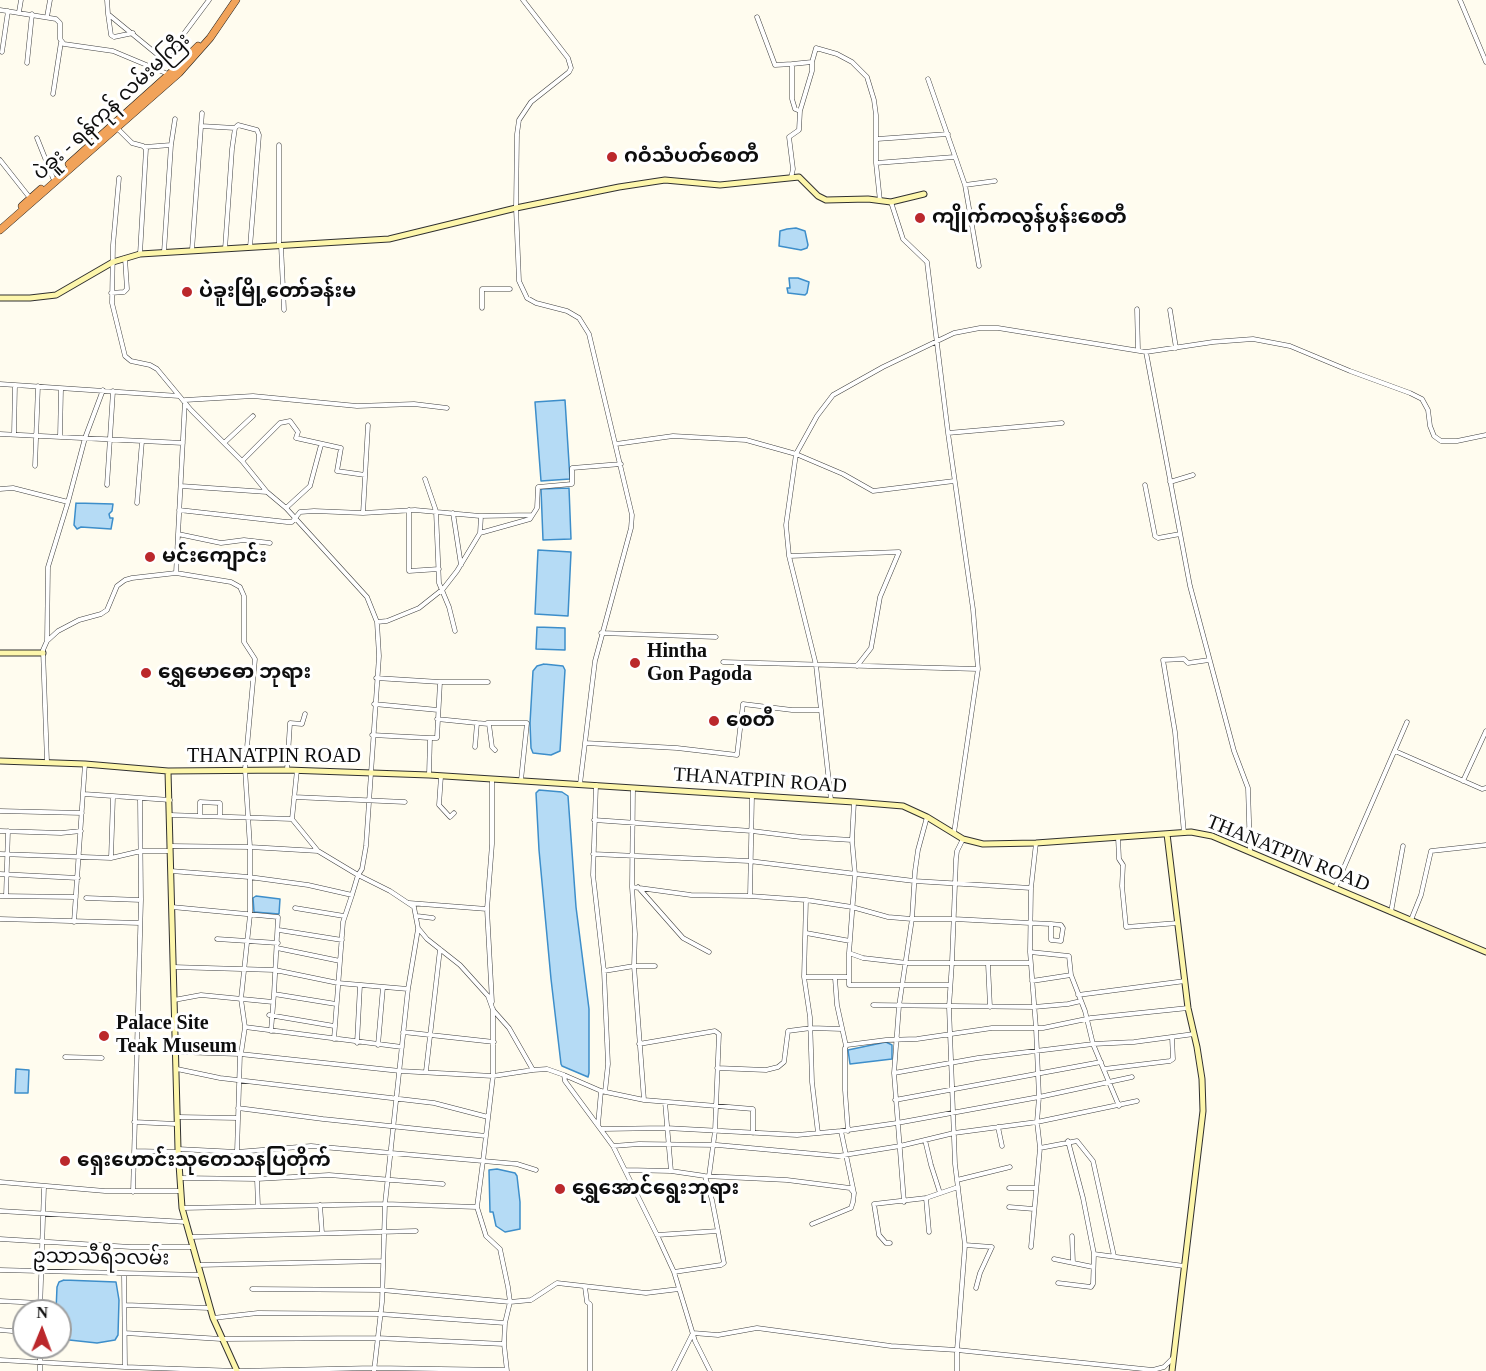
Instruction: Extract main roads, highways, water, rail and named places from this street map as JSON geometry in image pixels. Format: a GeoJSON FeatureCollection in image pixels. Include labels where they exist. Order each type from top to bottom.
{"type":"FeatureCollection","features":[{"type":"Feature","properties":{"kind":"highway","name":"ပဲခူး - ရန်ကုန် လမ်းမကြီး"},"geometry":{"type":"LineString","coordinates":[[172,74],[207,35],[231,0]]}},
{"type":"Feature","properties":{"kind":"highway","name":"ပဲခူး - ရန်ကုန် လမ်းမကြီး"},"geometry":{"type":"LineString","coordinates":[[0,230],[210,38],[236,0]]}},
{"type":"Feature","properties":{"kind":"highway","name":"ပဲခူး - ရန်ကုန် လမ်းမကြီး"},"geometry":{"type":"LineString","coordinates":[[0,224],[115,126]]}},
{"type":"Feature","properties":{"kind":"water"},"geometry":{"type":"Polygon","coordinates":[[[796,228],[805,231],[807,248],[801,250],[779,246],[780,231],[796,228]]]}},
{"type":"Feature","properties":{"kind":"water"},"geometry":{"type":"Polygon","coordinates":[[[789,278],[809,282],[807,293],[805,295],[788,293],[789,278]]]}},
{"type":"Feature","properties":{"kind":"water"},"geometry":{"type":"Polygon","coordinates":[[[565,400],[570,479],[541,481],[535,402],[565,400]]]}},
{"type":"Feature","properties":{"kind":"water"},"geometry":{"type":"Polygon","coordinates":[[[569,488],[571,539],[543,540],[541,489],[569,488]]]}},
{"type":"Feature","properties":{"kind":"water"},"geometry":{"type":"Polygon","coordinates":[[[76,503],[113,504],[109,514],[110,518],[113,518],[111,529],[81,527],[77,529],[74,525],[76,503]]]}},
{"type":"Feature","properties":{"kind":"water"},"geometry":{"type":"Polygon","coordinates":[[[538,550],[571,552],[568,616],[535,614],[538,550]]]}},
{"type":"Feature","properties":{"kind":"water"},"geometry":{"type":"Polygon","coordinates":[[[537,627],[565,628],[565,650],[536,649],[537,627]]]}},
{"type":"Feature","properties":{"kind":"water"},"geometry":{"type":"Polygon","coordinates":[[[544,664],[563,666],[565,670],[560,751],[551,755],[533,753],[531,748],[533,671],[537,666],[544,664]]]}},
{"type":"Feature","properties":{"kind":"water"},"geometry":{"type":"Polygon","coordinates":[[[539,790],[562,792],[568,796],[576,907],[589,1009],[588,1077],[561,1064],[539,850],[536,793],[539,790]]]}},
{"type":"Feature","properties":{"kind":"water"},"geometry":{"type":"Polygon","coordinates":[[[256,896],[280,899],[279,914],[254,912],[253,898],[256,896]]]}},
{"type":"Feature","properties":{"kind":"water"},"geometry":{"type":"Polygon","coordinates":[[[886,1042],[892,1045],[892,1059],[850,1064],[848,1050],[886,1042]]]}},
{"type":"Feature","properties":{"kind":"water"},"geometry":{"type":"Polygon","coordinates":[[[16,1069],[29,1070],[28,1093],[15,1093],[16,1069]]]}},
{"type":"Feature","properties":{"kind":"water"},"geometry":{"type":"Polygon","coordinates":[[[497,1169],[515,1173],[517,1176],[520,1229],[505,1232],[496,1226],[493,1212],[490,1212],[489,1170],[497,1169]]]}},
{"type":"Feature","properties":{"kind":"water"},"geometry":{"type":"Polygon","coordinates":[[[64,1280],[116,1282],[119,1300],[118,1335],[115,1340],[97,1343],[72,1340],[72,1299],[56,1299],[59,1282],[64,1280]]]}},
{"type":"Feature","properties":{"kind":"place","name":"ဂဝံသံပတ်စေတီ"},"geometry":{"type":"Point","coordinates":[612,157]}},
{"type":"Feature","properties":{"kind":"place","name":"ကျိုက်ကလွန်ပွန်းစေတီ"},"geometry":{"type":"Point","coordinates":[920,218]}},
{"type":"Feature","properties":{"kind":"place","name":"ပဲခူးမြို့တော်ခန်းမ"},"geometry":{"type":"Point","coordinates":[187,292]}},
{"type":"Feature","properties":{"kind":"place","name":"မင်းကျောင်း"},"geometry":{"type":"Point","coordinates":[150,557]}},
{"type":"Feature","properties":{"kind":"place","name":"Hintha Gon Pagoda"},"geometry":{"type":"Point","coordinates":[635,663]}},
{"type":"Feature","properties":{"kind":"place","name":"ရွှေမောဓော ဘုရား"},"geometry":{"type":"Point","coordinates":[146,673]}},
{"type":"Feature","properties":{"kind":"place","name":"စေတီ"},"geometry":{"type":"Point","coordinates":[714,721]}},
{"type":"Feature","properties":{"kind":"place","name":"Palace Site Teak Museum"},"geometry":{"type":"Point","coordinates":[104,1036]}},
{"type":"Feature","properties":{"kind":"place","name":"ရှေးဟောင်းသုတေသနပြတိုက်"},"geometry":{"type":"Point","coordinates":[65,1161]}},
{"type":"Feature","properties":{"kind":"place","name":"ရွှေအောင်ရွေးဘုရား"},"geometry":{"type":"Point","coordinates":[560,1189]}}]}
